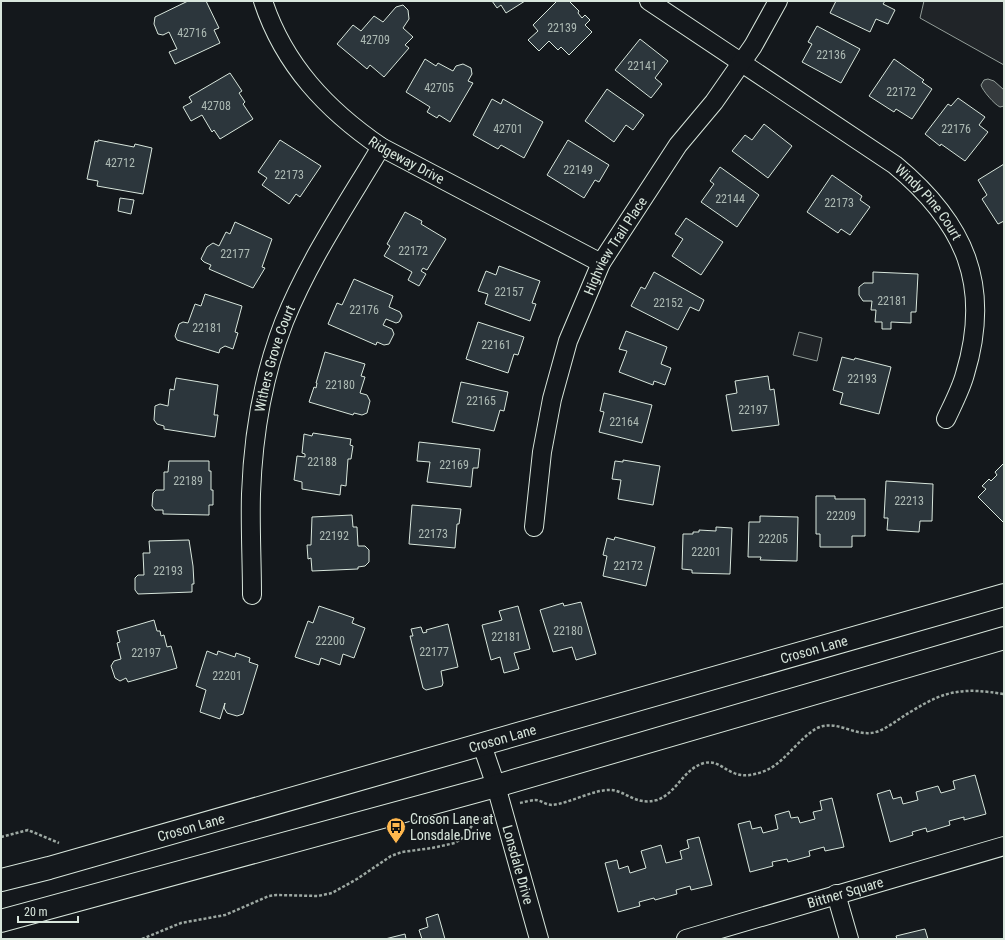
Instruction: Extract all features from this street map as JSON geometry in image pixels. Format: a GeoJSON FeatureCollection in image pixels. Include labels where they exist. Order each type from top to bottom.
{"type":"FeatureCollection","features":[{"type":"Feature","properties":{"kind":"main road","name":"Croson Lane"},"geometry":{"type":"LineString","coordinates":[[1,880],[49,868],[482,745],[1004,595]]}},
{"type":"Feature","properties":{"kind":"main road"},"geometry":{"type":"LineString","coordinates":[[1,922],[496,786],[1004,638]]}},
{"type":"Feature","properties":{"kind":"street","name":"Ridgeway Drive"},"geometry":{"type":"LineString","coordinates":[[263,1],[284,48],[302,76],[331,108],[353,128],[381,147],[601,263]]}},
{"type":"Feature","properties":{"kind":"street","name":"Windy Pine Court"},"geometry":{"type":"LineString","coordinates":[[649,1],[895,165],[919,185],[940,208],[955,232],[966,259],[974,285],[975,330],[965,375],[946,419]]}},
{"type":"Feature","properties":{"kind":"street","name":"Highview Trail Place"},"geometry":{"type":"LineString","coordinates":[[534,527],[542,452],[552,399],[568,341],[601,263],[678,145],[714,102],[741,63],[778,1]]}},
{"type":"Feature","properties":{"kind":"street","name":"Withers Grove Court"},"geometry":{"type":"LineString","coordinates":[[252,595],[251,495],[253,459],[262,402],[270,365],[284,323],[310,266],[381,147]]}},
{"type":"Feature","properties":{"kind":"street","name":"Lonsdale Drive"},"geometry":{"type":"LineString","coordinates":[[482,745],[496,786],[538,939]]}},
{"type":"Feature","properties":{"kind":"street","name":"Bittner Square"},"geometry":{"type":"LineString","coordinates":[[686,939],[1004,846]]}},
{"type":"Feature","properties":{"kind":"street"},"geometry":{"type":"LineString","coordinates":[[836,894],[849,939]]}},
{"type":"Feature","properties":{"kind":"path"},"geometry":{"type":"LineString","coordinates":[[142,939],[181,923],[225,916],[269,896],[277,894],[318,896],[332,893],[357,879],[391,856],[402,852],[454,843],[465,836],[475,821],[502,810],[536,800],[551,805],[605,790],[617,792],[637,800],[648,801],[658,799],[668,794],[685,774],[703,763],[713,762],[734,773],[744,776],[768,769],[780,762],[813,730],[821,726],[835,726],[860,733],[878,732],[921,706],[958,690],[1004,694]]}},
{"type":"Feature","properties":{"kind":"path"},"geometry":{"type":"LineString","coordinates":[[1,837],[28,830]]}},
{"type":"Feature","properties":{"kind":"shaded area"},"geometry":{"type":"Polygon","coordinates":[[[924,1],[1004,1],[1004,65],[920,18],[924,1]]]}},
{"type":"Feature","properties":{"kind":"shaded area"},"geometry":{"type":"Polygon","coordinates":[[[988,79],[994,81],[1004,90],[1004,106],[1000,107],[986,94],[981,85],[984,80],[988,79]]]}},
{"type":"Feature","properties":{"kind":"shaded area"},"geometry":{"type":"Polygon","coordinates":[[[799,332],[822,338],[817,361],[793,355],[799,332]]]}},
{"type":"Feature","properties":{"kind":"building"},"geometry":{"type":"Polygon","coordinates":[[[188,1],[206,1],[219,28],[214,30],[220,43],[175,64],[169,52],[177,49],[169,32],[163,35],[158,34],[154,24],[155,17],[188,1]]]}},
{"type":"Feature","properties":{"kind":"building"},"geometry":{"type":"Polygon","coordinates":[[[492,1],[525,1],[506,13],[501,5],[497,8],[492,1]]]}},
{"type":"Feature","properties":{"kind":"building"},"geometry":{"type":"Polygon","coordinates":[[[557,1],[569,1],[579,11],[578,13],[582,18],[585,15],[590,20],[585,25],[592,32],[569,55],[561,47],[558,50],[549,41],[539,51],[528,40],[538,31],[533,25],[557,1]]]}},
{"type":"Feature","properties":{"kind":"building"},"geometry":{"type":"Polygon","coordinates":[[[836,1],[885,1],[883,4],[895,10],[888,24],[876,19],[870,32],[830,13],[836,1]]]}},
{"type":"Feature","properties":{"kind":"building"},"geometry":{"type":"Polygon","coordinates":[[[403,5],[408,10],[409,19],[403,28],[413,37],[405,45],[409,48],[384,77],[370,65],[367,69],[337,44],[353,25],[361,31],[374,16],[383,22],[396,7],[403,5]]]}},
{"type":"Feature","properties":{"kind":"building"},"geometry":{"type":"Polygon","coordinates":[[[817,26],[860,49],[841,83],[802,62],[812,44],[808,42],[817,26]]]}},
{"type":"Feature","properties":{"kind":"building"},"geometry":{"type":"Polygon","coordinates":[[[640,39],[668,61],[655,78],[662,84],[651,98],[615,70],[640,39]]]}},
{"type":"Feature","properties":{"kind":"building"},"geometry":{"type":"Polygon","coordinates":[[[425,59],[436,66],[438,63],[453,71],[456,66],[463,64],[471,68],[472,74],[468,81],[473,83],[450,122],[439,115],[437,118],[427,112],[430,107],[406,92],[425,59]]]}},
{"type":"Feature","properties":{"kind":"building"},"geometry":{"type":"Polygon","coordinates":[[[894,59],[924,80],[922,82],[932,89],[912,119],[896,109],[894,112],[869,96],[894,59]]]}},
{"type":"Feature","properties":{"kind":"building"},"geometry":{"type":"Polygon","coordinates":[[[230,73],[242,91],[239,93],[245,102],[243,104],[253,119],[220,139],[214,130],[212,132],[202,115],[191,121],[183,107],[192,102],[189,97],[230,73]]]}},
{"type":"Feature","properties":{"kind":"building"},"geometry":{"type":"Polygon","coordinates":[[[607,89],[644,115],[633,130],[626,125],[614,142],[585,121],[607,89]]]}},
{"type":"Feature","properties":{"kind":"building"},"geometry":{"type":"Polygon","coordinates":[[[958,98],[985,117],[979,125],[988,132],[965,161],[941,144],[940,146],[925,134],[948,104],[951,106],[958,98]]]}},
{"type":"Feature","properties":{"kind":"building"},"geometry":{"type":"Polygon","coordinates":[[[492,99],[501,104],[503,99],[543,122],[524,158],[501,145],[498,149],[473,135],[492,99]]]}},
{"type":"Feature","properties":{"kind":"building"},"geometry":{"type":"Polygon","coordinates":[[[764,124],[792,146],[768,178],[732,151],[745,135],[752,140],[764,124]]]}},
{"type":"Feature","properties":{"kind":"building"},"geometry":{"type":"Polygon","coordinates":[[[98,140],[134,147],[135,144],[152,148],[143,194],[97,186],[98,181],[87,179],[95,141],[98,142],[98,140]]]}},
{"type":"Feature","properties":{"kind":"building"},"geometry":{"type":"Polygon","coordinates":[[[280,140],[321,166],[300,197],[296,194],[289,204],[262,185],[267,178],[258,172],[280,140]]]}},
{"type":"Feature","properties":{"kind":"building"},"geometry":{"type":"Polygon","coordinates":[[[568,140],[609,165],[599,182],[595,180],[584,198],[547,175],[568,140]]]}},
{"type":"Feature","properties":{"kind":"building"},"geometry":{"type":"Polygon","coordinates":[[[1004,164],[1004,221],[998,224],[982,199],[987,195],[978,180],[1004,164]]]}},
{"type":"Feature","properties":{"kind":"building"},"geometry":{"type":"Polygon","coordinates":[[[720,167],[759,195],[737,227],[701,202],[714,184],[710,181],[720,167]]]}},
{"type":"Feature","properties":{"kind":"building"},"geometry":{"type":"Polygon","coordinates":[[[832,175],[862,196],[860,200],[870,207],[850,235],[841,229],[838,233],[807,212],[832,175]]]}},
{"type":"Feature","properties":{"kind":"building"},"geometry":{"type":"Polygon","coordinates":[[[120,198],[134,200],[131,214],[118,211],[120,198]]]}},
{"type":"Feature","properties":{"kind":"building"},"geometry":{"type":"Polygon","coordinates":[[[405,212],[422,221],[421,224],[446,239],[427,270],[423,268],[421,271],[426,274],[419,286],[408,280],[412,272],[384,256],[390,246],[387,244],[405,212]]]}},
{"type":"Feature","properties":{"kind":"building"},"geometry":{"type":"Polygon","coordinates":[[[686,218],[723,242],[701,275],[672,256],[683,239],[675,234],[686,218]]]}},
{"type":"Feature","properties":{"kind":"building"},"geometry":{"type":"Polygon","coordinates":[[[235,222],[272,239],[262,267],[265,268],[253,288],[209,269],[211,265],[201,259],[207,247],[213,243],[219,246],[226,232],[230,234],[235,222]]]}},
{"type":"Feature","properties":{"kind":"building"},"geometry":{"type":"Polygon","coordinates":[[[499,266],[540,281],[532,303],[536,304],[530,321],[485,304],[488,294],[478,291],[486,271],[496,275],[499,266]]]}},
{"type":"Feature","properties":{"kind":"building"},"geometry":{"type":"Polygon","coordinates":[[[654,272],[704,300],[699,311],[690,307],[678,330],[631,306],[641,287],[645,289],[654,272]]]}},
{"type":"Feature","properties":{"kind":"building"},"geometry":{"type":"Polygon","coordinates":[[[873,272],[918,274],[916,312],[911,312],[911,323],[891,322],[891,329],[882,329],[882,322],[875,322],[876,310],[871,310],[872,301],[863,301],[859,295],[859,287],[864,283],[873,283],[873,272]]]}},
{"type":"Feature","properties":{"kind":"building"},"geometry":{"type":"Polygon","coordinates":[[[354,279],[393,296],[389,307],[400,312],[402,316],[399,322],[396,323],[386,319],[383,325],[392,329],[394,334],[389,344],[384,345],[377,342],[376,345],[328,324],[337,303],[342,305],[354,279]]]}},
{"type":"Feature","properties":{"kind":"building"},"geometry":{"type":"Polygon","coordinates":[[[205,294],[242,306],[235,332],[238,333],[233,349],[225,346],[220,349],[219,353],[177,340],[175,336],[179,324],[183,322],[188,323],[195,304],[201,306],[205,294]]]}},
{"type":"Feature","properties":{"kind":"building"},"geometry":{"type":"Polygon","coordinates":[[[478,322],[524,337],[518,355],[514,354],[508,373],[466,359],[478,322]]]}},
{"type":"Feature","properties":{"kind":"building"},"geometry":{"type":"Polygon","coordinates":[[[626,331],[667,347],[661,364],[671,368],[665,385],[654,381],[653,385],[619,372],[627,351],[619,349],[626,331]]]}},
{"type":"Feature","properties":{"kind":"building"},"geometry":{"type":"Polygon","coordinates":[[[325,352],[365,364],[361,376],[365,377],[360,393],[367,395],[370,401],[367,413],[362,415],[354,413],[353,415],[309,402],[314,387],[316,388],[316,383],[325,352]]]}},
{"type":"Feature","properties":{"kind":"building"},"geometry":{"type":"Polygon","coordinates":[[[842,357],[854,360],[855,358],[891,367],[879,414],[840,404],[843,393],[833,390],[842,357]]]}},
{"type":"Feature","properties":{"kind":"building"},"geometry":{"type":"Polygon","coordinates":[[[768,376],[770,390],[774,389],[779,425],[732,431],[726,395],[737,393],[735,381],[768,376]]]}},
{"type":"Feature","properties":{"kind":"building"},"geometry":{"type":"Polygon","coordinates":[[[176,378],[218,385],[214,415],[218,415],[215,437],[164,429],[164,426],[157,424],[154,420],[155,406],[160,404],[168,406],[170,389],[174,390],[176,378]]]}},
{"type":"Feature","properties":{"kind":"building"},"geometry":{"type":"Polygon","coordinates":[[[461,382],[508,392],[504,411],[500,410],[494,431],[452,422],[461,382]]]}},
{"type":"Feature","properties":{"kind":"building"},"geometry":{"type":"Polygon","coordinates":[[[604,393],[652,405],[642,443],[599,432],[604,412],[600,411],[604,393]]]}},
{"type":"Feature","properties":{"kind":"building"},"geometry":{"type":"Polygon","coordinates":[[[313,433],[351,439],[350,445],[353,446],[351,459],[348,459],[346,486],[341,485],[340,495],[302,489],[302,482],[294,480],[297,456],[305,457],[305,454],[302,453],[304,434],[312,436],[313,433]]]}},
{"type":"Feature","properties":{"kind":"building"},"geometry":{"type":"Polygon","coordinates":[[[419,442],[480,449],[478,468],[473,468],[471,487],[427,482],[430,462],[417,461],[419,442]]]}},
{"type":"Feature","properties":{"kind":"building"},"geometry":{"type":"Polygon","coordinates":[[[623,460],[660,466],[653,505],[618,499],[621,480],[612,479],[615,461],[623,462],[623,460]]]}},
{"type":"Feature","properties":{"kind":"building"},"geometry":{"type":"Polygon","coordinates":[[[169,461],[209,461],[209,471],[211,471],[211,490],[213,490],[213,505],[209,505],[209,515],[163,514],[163,510],[155,510],[152,506],[153,493],[156,490],[164,490],[164,472],[168,472],[169,461]]]}},
{"type":"Feature","properties":{"kind":"building"},"geometry":{"type":"Polygon","coordinates":[[[1004,463],[1003,522],[978,497],[986,489],[982,486],[989,479],[991,481],[997,475],[995,472],[1004,463]]]}},
{"type":"Feature","properties":{"kind":"building"},"geometry":{"type":"Polygon","coordinates":[[[886,481],[933,484],[932,521],[920,521],[919,532],[887,530],[888,518],[884,518],[886,481]]]}},
{"type":"Feature","properties":{"kind":"building"},"geometry":{"type":"Polygon","coordinates":[[[816,496],[835,496],[835,499],[865,499],[865,536],[852,536],[852,547],[820,547],[820,534],[816,534],[816,496]]]}},
{"type":"Feature","properties":{"kind":"building"},"geometry":{"type":"Polygon","coordinates":[[[412,505],[461,509],[459,524],[457,524],[455,548],[409,544],[412,505]]]}},
{"type":"Feature","properties":{"kind":"building"},"geometry":{"type":"Polygon","coordinates":[[[352,515],[353,527],[357,527],[358,546],[365,546],[369,550],[369,562],[365,566],[358,567],[358,569],[312,571],[311,558],[308,559],[307,545],[311,545],[312,517],[352,515]]]}},
{"type":"Feature","properties":{"kind":"building"},"geometry":{"type":"Polygon","coordinates":[[[760,516],[798,517],[797,561],[760,560],[761,557],[748,557],[749,522],[760,522],[760,516]]]}},
{"type":"Feature","properties":{"kind":"building"},"geometry":{"type":"Polygon","coordinates":[[[716,527],[732,528],[730,574],[692,573],[692,570],[682,569],[683,534],[693,534],[693,532],[699,532],[699,530],[716,531],[716,527]]]}},
{"type":"Feature","properties":{"kind":"building"},"geometry":{"type":"Polygon","coordinates":[[[615,537],[655,547],[646,586],[603,576],[607,556],[603,555],[607,538],[614,540],[615,537]]]}},
{"type":"Feature","properties":{"kind":"building"},"geometry":{"type":"Polygon","coordinates":[[[189,540],[193,566],[194,584],[192,584],[192,592],[138,594],[135,590],[135,578],[138,575],[144,575],[143,553],[150,553],[149,541],[189,540]]]}},
{"type":"Feature","properties":{"kind":"building"},"geometry":{"type":"Polygon","coordinates":[[[581,602],[596,654],[576,660],[572,647],[553,652],[540,610],[563,603],[564,606],[581,602]]]}},
{"type":"Feature","properties":{"kind":"building"},"geometry":{"type":"Polygon","coordinates":[[[319,606],[354,618],[352,623],[365,628],[354,658],[343,654],[340,665],[321,658],[319,665],[295,657],[308,621],[313,623],[319,606]]]}},
{"type":"Feature","properties":{"kind":"building"},"geometry":{"type":"Polygon","coordinates":[[[518,606],[530,649],[514,653],[519,669],[504,673],[500,657],[491,660],[482,625],[502,620],[499,611],[518,606]]]}},
{"type":"Feature","properties":{"kind":"building"},"geometry":{"type":"Polygon","coordinates":[[[154,620],[157,631],[160,631],[161,636],[164,635],[167,647],[171,646],[177,668],[128,682],[126,678],[120,681],[115,678],[111,666],[114,661],[121,659],[117,643],[120,642],[117,631],[154,620]]]}},
{"type":"Feature","properties":{"kind":"building"},"geometry":{"type":"Polygon","coordinates":[[[448,624],[458,667],[441,671],[442,686],[426,690],[423,688],[410,636],[413,636],[411,629],[421,627],[423,633],[427,632],[426,630],[448,624]]]}},
{"type":"Feature","properties":{"kind":"building"},"geometry":{"type":"Polygon","coordinates":[[[207,651],[217,655],[218,651],[235,657],[236,653],[250,658],[249,662],[258,665],[243,714],[237,716],[227,713],[224,708],[225,703],[220,719],[200,712],[206,690],[196,686],[207,651]]]}},
{"type":"Feature","properties":{"kind":"building"},"geometry":{"type":"Polygon","coordinates":[[[975,775],[986,814],[964,820],[964,817],[949,821],[950,825],[927,832],[926,828],[912,832],[913,835],[890,842],[877,794],[890,790],[893,799],[901,797],[903,804],[918,800],[916,792],[938,786],[941,793],[955,789],[953,781],[975,775]]]}},
{"type":"Feature","properties":{"kind":"building"},"geometry":{"type":"Polygon","coordinates":[[[832,798],[844,847],[825,851],[824,847],[809,851],[810,856],[788,862],[787,859],[772,862],[773,866],[750,872],[738,824],[750,821],[752,829],[761,827],[763,833],[778,829],[775,815],[789,811],[791,818],[798,817],[800,823],[815,819],[813,812],[822,810],[820,801],[832,798]]]}},
{"type":"Feature","properties":{"kind":"building"},"geometry":{"type":"Polygon","coordinates":[[[699,837],[712,885],[691,890],[690,886],[676,890],[677,894],[655,900],[654,898],[639,902],[640,906],[618,912],[605,863],[617,860],[619,869],[628,866],[630,873],[646,868],[641,851],[661,845],[666,863],[682,859],[680,851],[689,848],[687,840],[699,837]]]}},
{"type":"Feature","properties":{"kind":"building"},"geometry":{"type":"Polygon","coordinates":[[[438,914],[445,939],[422,939],[419,930],[428,927],[426,918],[438,914]]]}},
{"type":"Feature","properties":{"kind":"building"},"geometry":{"type":"Polygon","coordinates":[[[925,929],[928,939],[897,939],[896,936],[925,929]]]}},
{"type":"Feature","properties":{"kind":"building"},"geometry":{"type":"Polygon","coordinates":[[[405,934],[406,939],[385,939],[405,934]]]}},
{"type":"Feature","properties":{"kind":"place","name":"Croson Lane at Lonsdale Drive"},"geometry":{"type":"Point","coordinates":[396,844]}}]}
